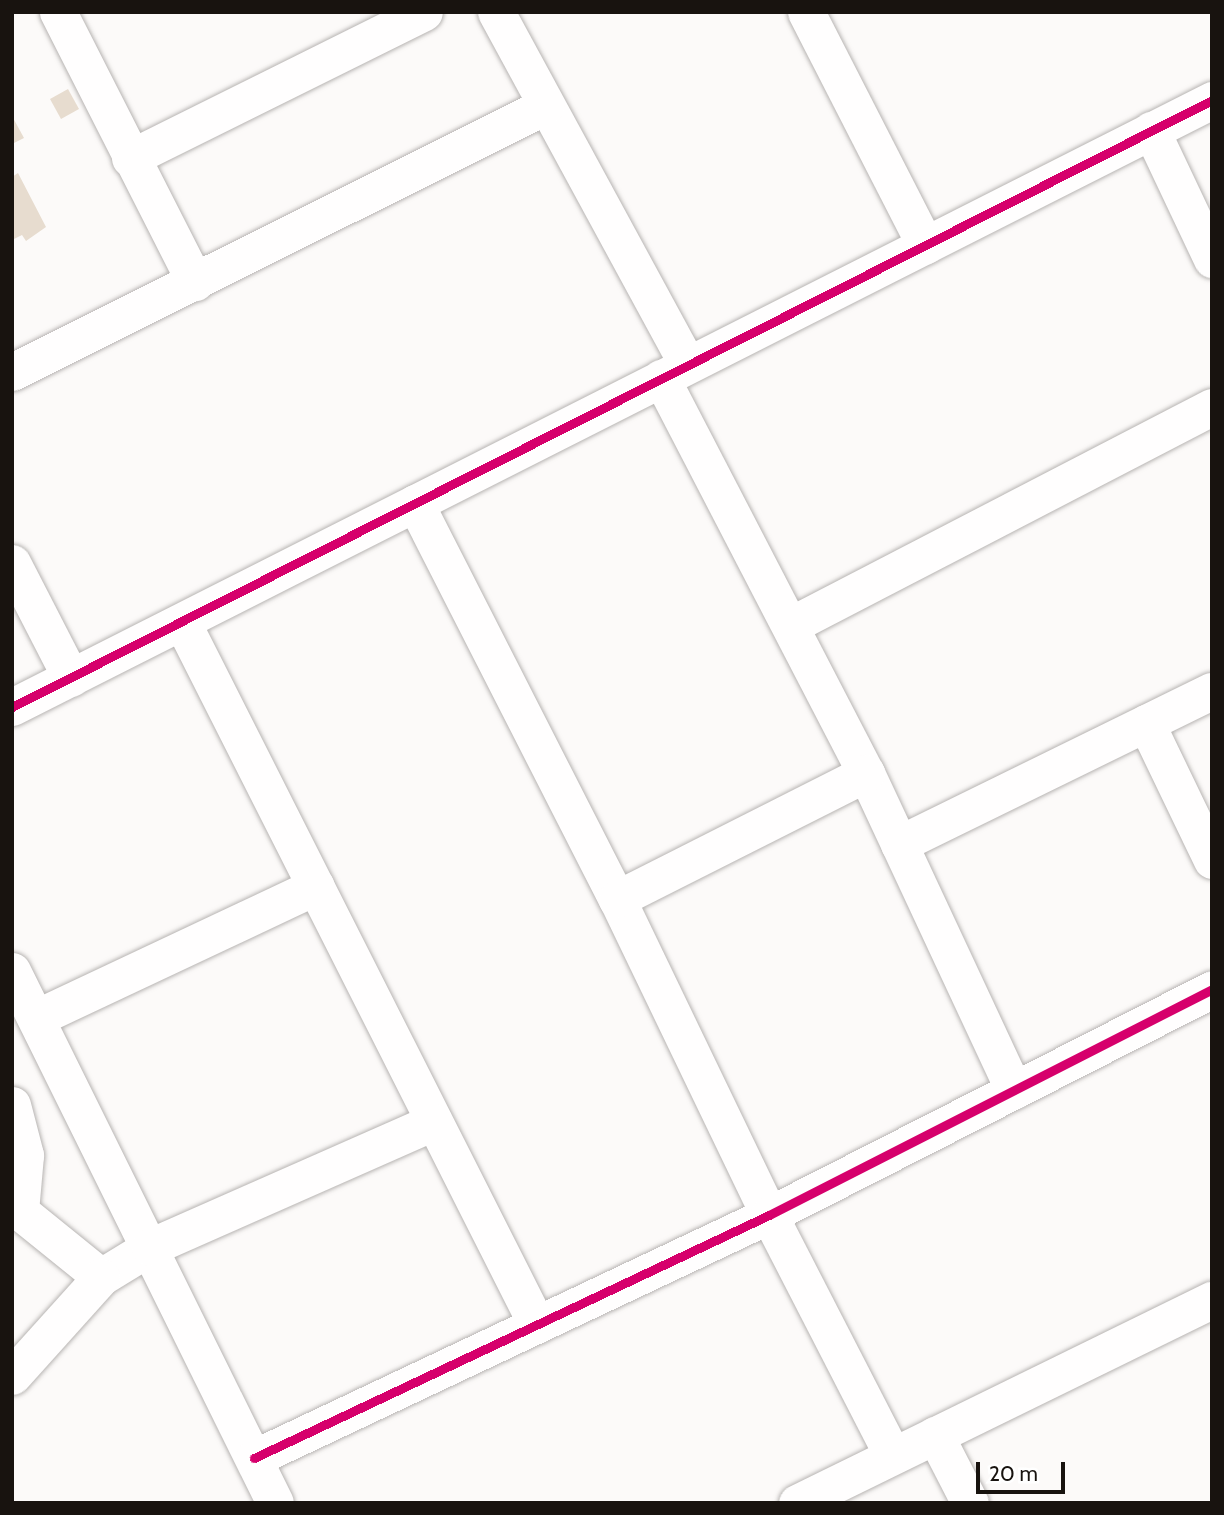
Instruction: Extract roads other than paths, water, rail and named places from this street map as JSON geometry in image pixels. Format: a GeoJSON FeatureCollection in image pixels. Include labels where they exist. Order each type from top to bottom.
{"type":"FeatureCollection","features":[{"type":"Feature","properties":{"kind":"street"},"geometry":{"type":"LineString","coordinates":[[58,12],[195,282]]}},
{"type":"Feature","properties":{"kind":"street"},"geometry":{"type":"LineString","coordinates":[[130,158],[424,12]]}},
{"type":"Feature","properties":{"kind":"street"},"geometry":{"type":"LineString","coordinates":[[496,12],[674,370],[791,625],[866,772],[1014,1090]]}},
{"type":"Feature","properties":{"kind":"street"},"geometry":{"type":"LineString","coordinates":[[806,12],[925,245]]}},
{"type":"Feature","properties":{"kind":"street"},"geometry":{"type":"LineString","coordinates":[[12,707],[183,624],[674,370],[1212,100]]}},
{"type":"Feature","properties":{"kind":"street"},"geometry":{"type":"LineString","coordinates":[[12,372],[545,106]]}},
{"type":"Feature","properties":{"kind":"street"},"geometry":{"type":"LineString","coordinates":[[1151,130],[1212,259]]}},
{"type":"Feature","properties":{"kind":"street"},"geometry":{"type":"LineString","coordinates":[[791,625],[1212,407]]}},
{"type":"Feature","properties":{"kind":"street"},"geometry":{"type":"LineString","coordinates":[[415,503],[617,899],[769,1214],[892,1454]]}},
{"type":"Feature","properties":{"kind":"street"},"geometry":{"type":"LineString","coordinates":[[12,563],[71,678]]}},
{"type":"Feature","properties":{"kind":"street"},"geometry":{"type":"LineString","coordinates":[[183,624],[537,1325]]}},
{"type":"Feature","properties":{"kind":"street"},"geometry":{"type":"LineString","coordinates":[[899,844],[1212,691]]}},
{"type":"Feature","properties":{"kind":"street"},"geometry":{"type":"LineString","coordinates":[[1146,723],[1212,860]]}},
{"type":"Feature","properties":{"kind":"street"},"geometry":{"type":"LineString","coordinates":[[617,899],[866,772]]}},
{"type":"Feature","properties":{"kind":"street"},"geometry":{"type":"LineString","coordinates":[[38,1017],[316,886]]}},
{"type":"Feature","properties":{"kind":"street"},"geometry":{"type":"LineString","coordinates":[[12,971],[38,1017],[275,1503]]}},
{"type":"Feature","properties":{"kind":"street"},"geometry":{"type":"LineString","coordinates":[[254,1458],[769,1214],[1212,989]]}},
{"type":"Feature","properties":{"kind":"street"},"geometry":{"type":"LineString","coordinates":[[12,1105],[25,1155],[16,1208],[101,1277]]}},
{"type":"Feature","properties":{"kind":"street"},"geometry":{"type":"LineString","coordinates":[[12,1376],[101,1277],[150,1247],[434,1122]]}},
{"type":"Feature","properties":{"kind":"street"},"geometry":{"type":"LineString","coordinates":[[797,1503],[892,1454],[1212,1300]]}},
{"type":"Feature","properties":{"kind":"street"},"geometry":{"type":"LineString","coordinates":[[935,1435],[971,1503]]}}]}
